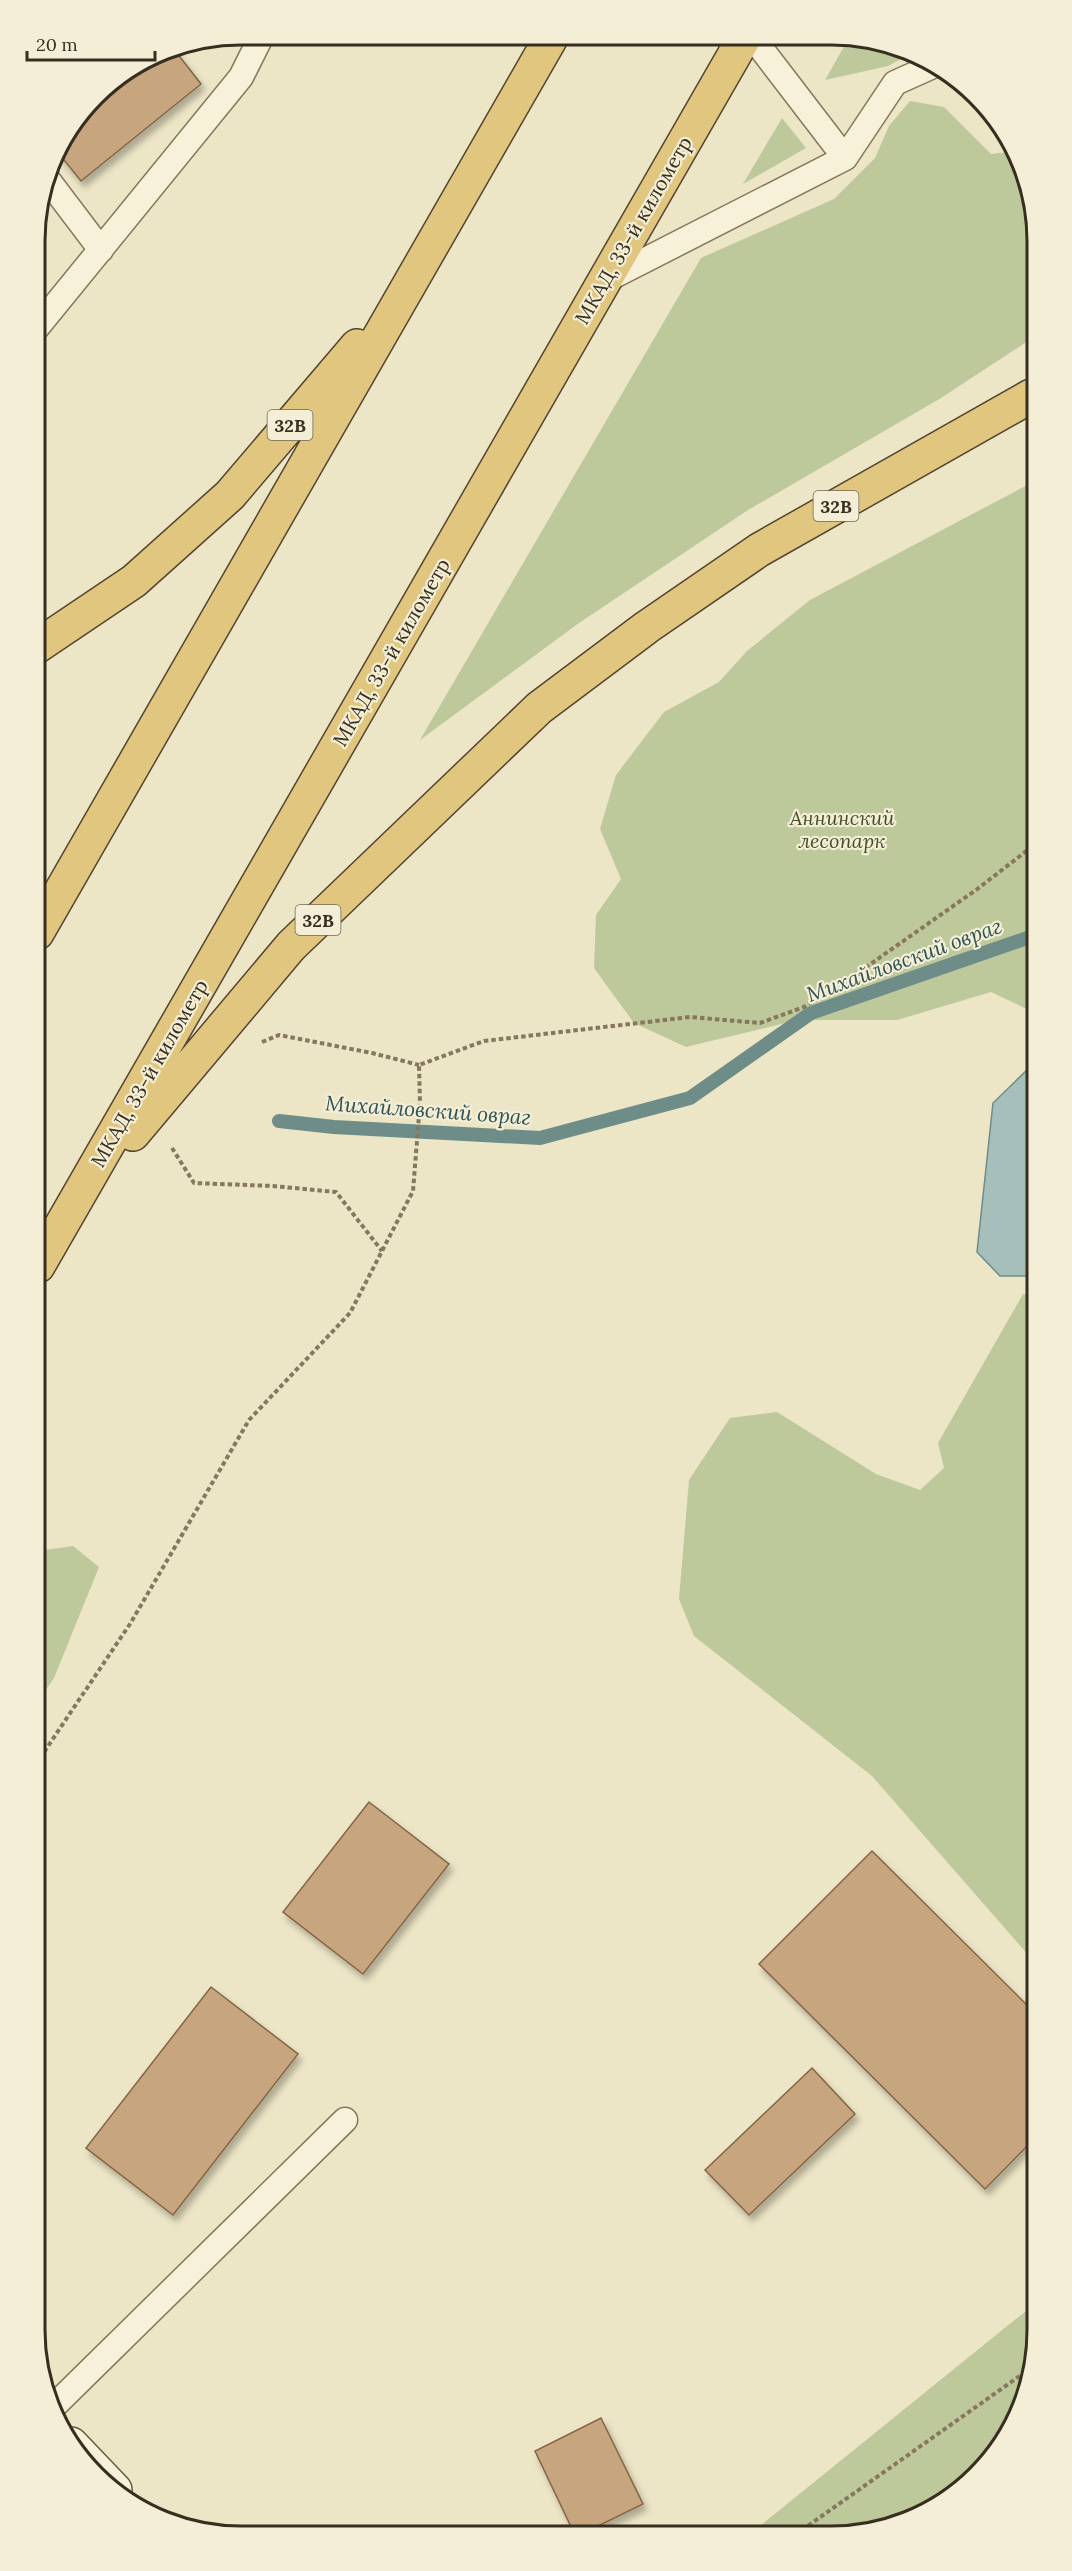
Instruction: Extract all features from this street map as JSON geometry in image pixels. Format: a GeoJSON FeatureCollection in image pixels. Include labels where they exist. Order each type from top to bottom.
{"type":"FeatureCollection","features":[{"type":"Feature","properties":{"kind":"highway"},"geometry":{"type":"LineString","coordinates":[[45,919],[547,45]]}},
{"type":"Feature","properties":{"kind":"highway","name":"МКАД, 33-й километр"},"geometry":{"type":"LineString","coordinates":[[45,1254],[740,45]]}},
{"type":"Feature","properties":{"kind":"highway","name":"32B"},"geometry":{"type":"LineString","coordinates":[[45,641],[134,581],[231,495],[357,346],[487,150]]}},
{"type":"Feature","properties":{"kind":"highway","name":"32B"},"geometry":{"type":"LineString","coordinates":[[45,1256],[147,1115],[291,946],[539,708],[647,627],[759,550],[1027,398]]}},
{"type":"Feature","properties":{"kind":"lane"},"geometry":{"type":"LineString","coordinates":[[45,318],[241,76],[251,45]]}},
{"type":"Feature","properties":{"kind":"lane"},"geometry":{"type":"LineString","coordinates":[[758,45],[845,158]]}},
{"type":"Feature","properties":{"kind":"lane"},"geometry":{"type":"LineString","coordinates":[[604,281],[845,158],[895,83],[925,69]]}},
{"type":"Feature","properties":{"kind":"lane"},"geometry":{"type":"LineString","coordinates":[[53,187],[101,250]]}},
{"type":"Feature","properties":{"kind":"lane"},"geometry":{"type":"LineString","coordinates":[[59,2401],[345,2120]]}},
{"type":"Feature","properties":{"kind":"path"},"geometry":{"type":"LineString","coordinates":[[260,1043],[279,1035],[372,1053],[419,1065],[484,1041],[690,1017],[760,1023],[804,1007],[853,976],[976,890],[1027,851]]}},
{"type":"Feature","properties":{"kind":"path"},"geometry":{"type":"LineString","coordinates":[[45,1751],[130,1624],[249,1420],[350,1313],[413,1191],[420,1103],[419,1065]]}},
{"type":"Feature","properties":{"kind":"path"},"geometry":{"type":"LineString","coordinates":[[168,1141],[194,1183],[273,1186],[336,1192],[382,1251]]}},
{"type":"Feature","properties":{"kind":"path"},"geometry":{"type":"LineString","coordinates":[[808,2526],[1021,2375]]}},
{"type":"Feature","properties":{"kind":"green space"},"geometry":{"type":"Polygon","coordinates":[[[845,45],[869,49],[902,59],[888,66],[825,80],[845,45]]]}},
{"type":"Feature","properties":{"kind":"green space"},"geometry":{"type":"Polygon","coordinates":[[[910,101],[944,107],[991,154],[1005,152],[1020,191],[1025,216],[1027,342],[941,398],[748,510],[579,623],[420,740],[701,258],[834,199],[875,158],[889,126],[910,101]]]}},
{"type":"Feature","properties":{"kind":"green space"},"geometry":{"type":"Polygon","coordinates":[[[782,118],[806,148],[743,184],[782,118]]]}},
{"type":"Feature","properties":{"kind":"green space","name":"Аннинский лесопарк"},"geometry":{"type":"Polygon","coordinates":[[[1027,485],[1027,1009],[991,992],[897,1020],[798,1020],[686,1047],[634,1023],[594,968],[596,915],[621,879],[600,829],[616,775],[664,712],[719,682],[747,651],[810,600],[1027,485]]]}},
{"type":"Feature","properties":{"kind":"green space"},"geometry":{"type":"Polygon","coordinates":[[[1023,1294],[1027,1294],[1027,1954],[872,1776],[694,1636],[679,1599],[689,1480],[730,1418],[777,1412],[876,1474],[920,1490],[944,1468],[938,1443],[1023,1294]]]}},
{"type":"Feature","properties":{"kind":"green space"},"geometry":{"type":"Polygon","coordinates":[[[73,1546],[99,1567],[54,1678],[45,1691],[45,1550],[73,1546]]]}},
{"type":"Feature","properties":{"kind":"green space"},"geometry":{"type":"Polygon","coordinates":[[[1027,2310],[1025,2355],[1012,2405],[1001,2428],[986,2449],[960,2477],[929,2500],[881,2519],[831,2526],[760,2526],[1027,2310]]]}},
{"type":"Feature","properties":{"kind":"water"},"geometry":{"type":"Polygon","coordinates":[[[1027,1070],[1027,1276],[1000,1276],[977,1252],[993,1103],[1027,1070]]]}},
{"type":"Feature","properties":{"kind":"building"},"geometry":{"type":"Polygon","coordinates":[[[178,55],[201,84],[81,181],[63,159],[78,132],[103,103],[132,78],[178,55]]]}},
{"type":"Feature","properties":{"kind":"building"},"geometry":{"type":"Polygon","coordinates":[[[369,1802],[449,1864],[363,1974],[283,1912],[369,1802]]]}},
{"type":"Feature","properties":{"kind":"building"},"geometry":{"type":"Polygon","coordinates":[[[872,1851],[1027,2005],[1027,2146],[985,2189],[759,1964],[872,1851]]]}},
{"type":"Feature","properties":{"kind":"building"},"geometry":{"type":"Polygon","coordinates":[[[211,1987],[298,2054],[173,2215],[86,2148],[211,1987]]]}},
{"type":"Feature","properties":{"kind":"building"},"geometry":{"type":"Polygon","coordinates":[[[812,2068],[855,2114],[749,2215],[705,2170],[812,2068]]]}},
{"type":"Feature","properties":{"kind":"building"},"geometry":{"type":"Polygon","coordinates":[[[601,2418],[643,2504],[598,2526],[571,2526],[535,2451],[601,2418]]]}},
{"type":"Feature","properties":{"kind":"waterway","name":"Михайловский овраг"},"geometry":{"type":"LineString","coordinates":[[279,1121],[334,1127],[540,1138],[690,1098],[811,1013],[1027,938]]}}]}
